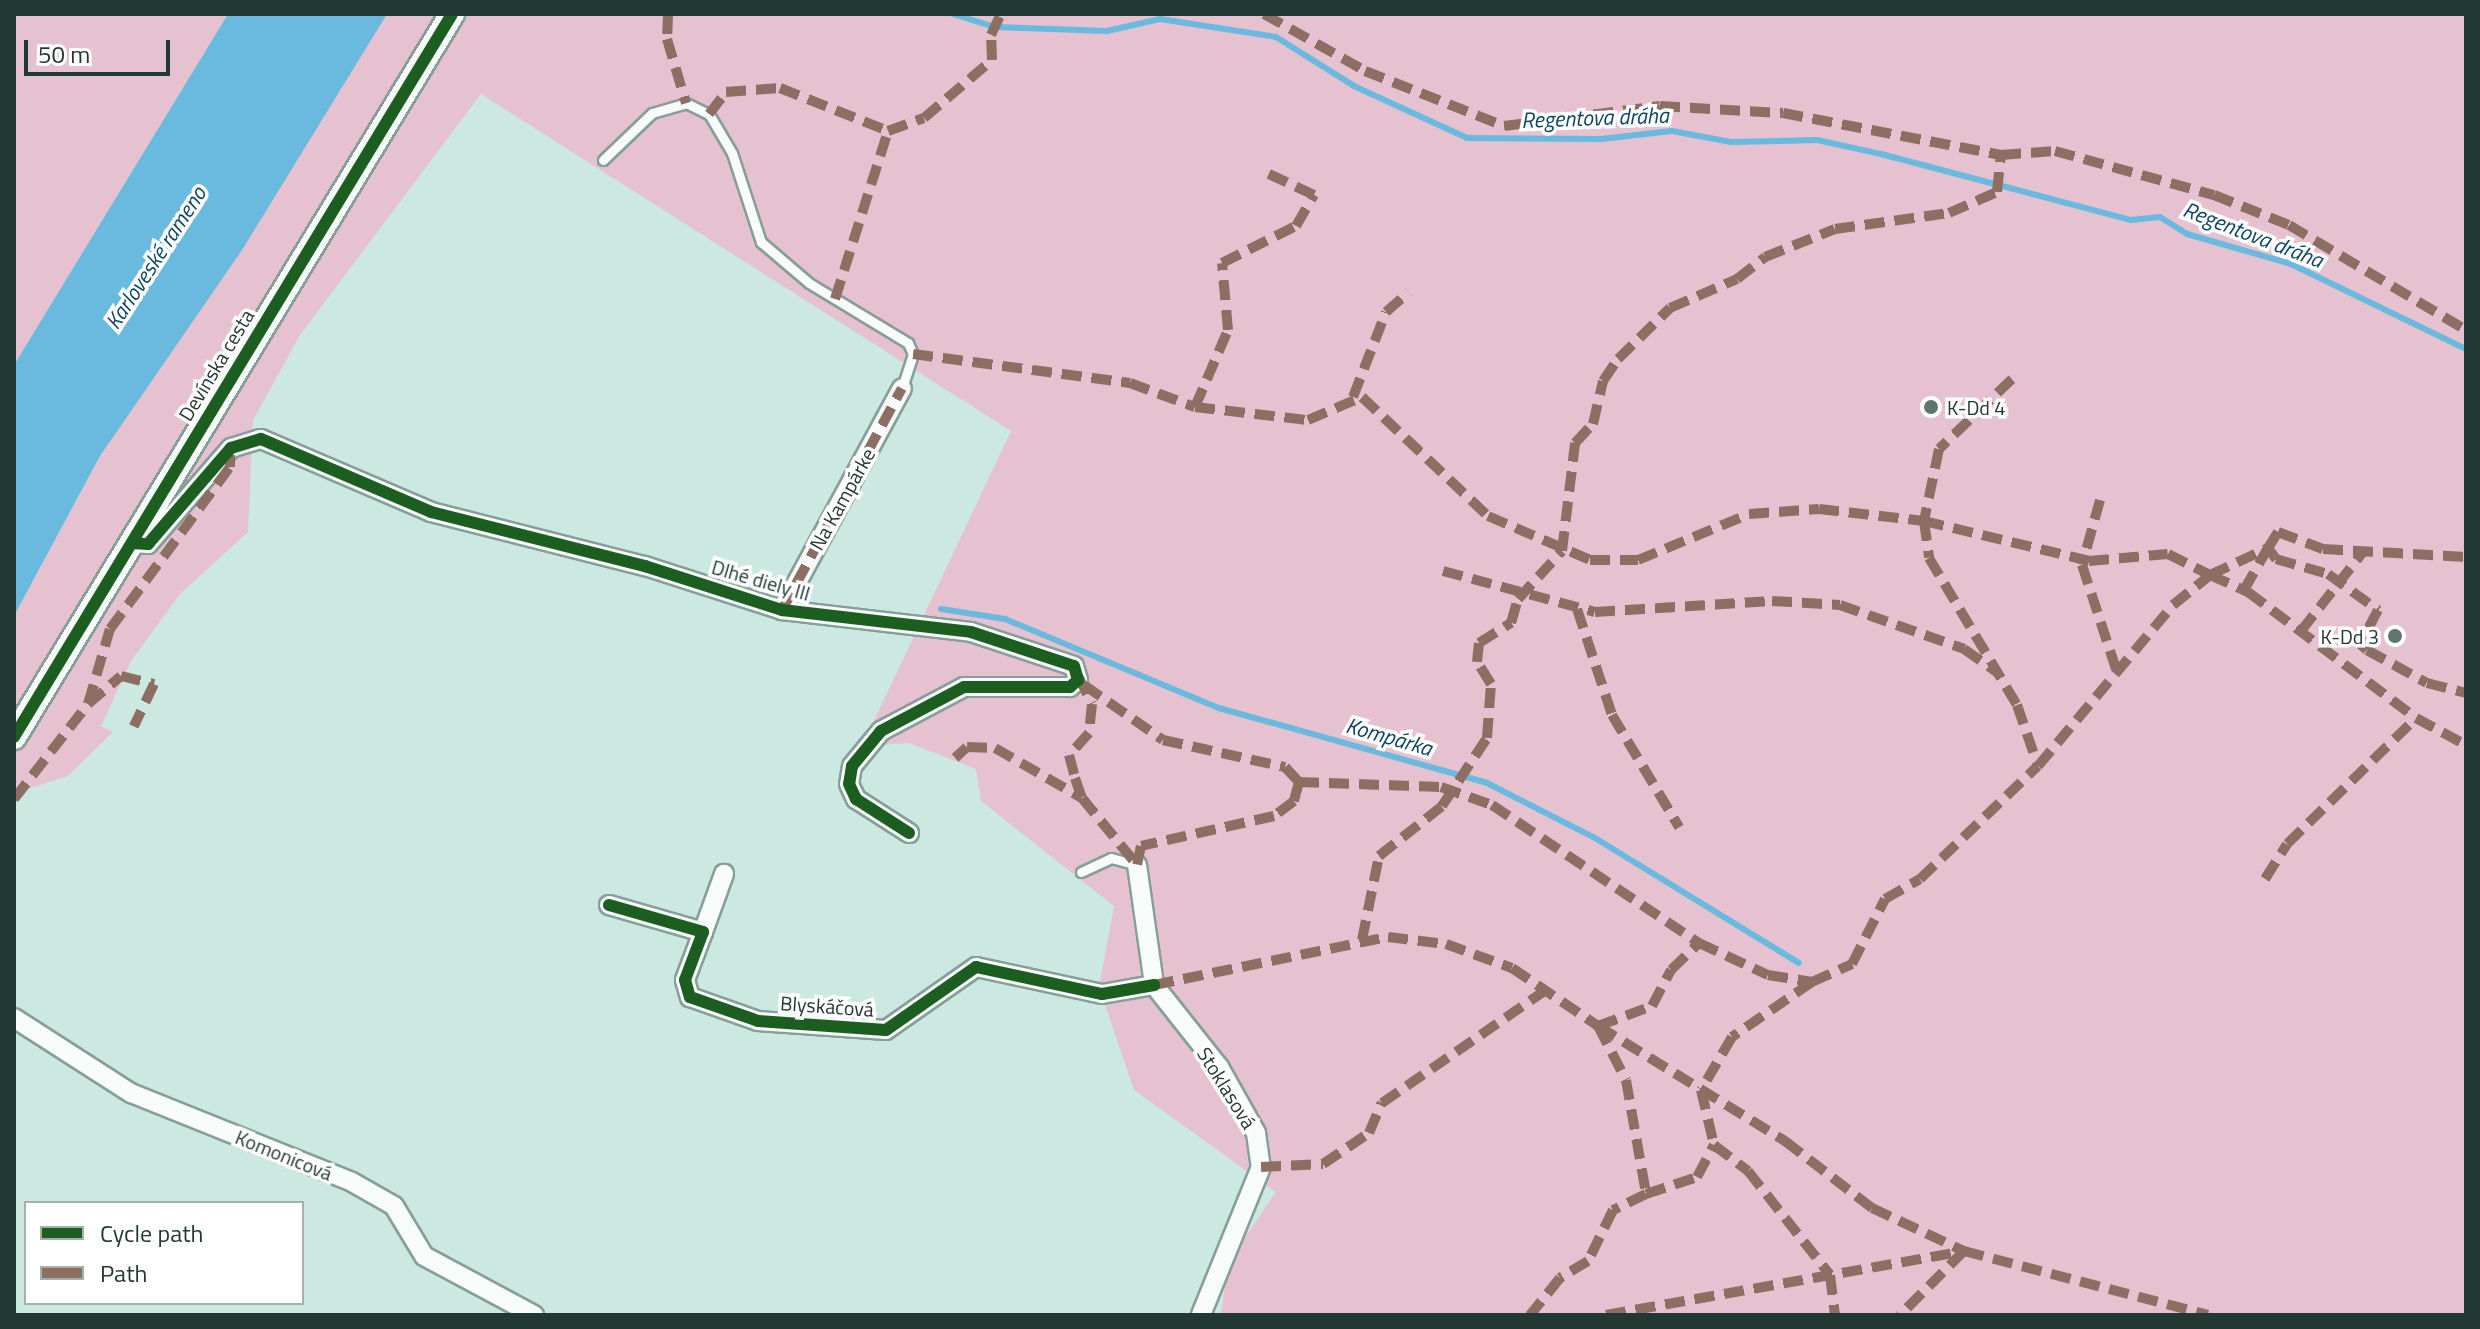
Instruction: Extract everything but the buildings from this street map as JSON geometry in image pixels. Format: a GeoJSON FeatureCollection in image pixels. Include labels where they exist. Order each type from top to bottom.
{"type":"FeatureCollection","features":[{"type":"Feature","properties":{"kind":"street","name":"Devínska cesta"},"geometry":{"type":"LineString","coordinates":[[14,737],[452,14]]}},
{"type":"Feature","properties":{"kind":"street","name":"Na Kampárke"},"geometry":{"type":"LineString","coordinates":[[782,610],[902,388]]}},
{"type":"Feature","properties":{"kind":"street","name":"Dlhé diely III"},"geometry":{"type":"LineString","coordinates":[[132,543],[148,544],[231,448],[261,439],[431,512],[645,566],[782,610],[971,632],[1050,653],[1078,673],[1070,687],[964,687],[881,731],[852,766],[849,784],[856,799],[909,833]]}},
{"type":"Feature","properties":{"kind":"street"},"geometry":{"type":"LineString","coordinates":[[1137,865],[1154,985]]}},
{"type":"Feature","properties":{"kind":"street","name":"Blyskáčová"},"geometry":{"type":"LineString","coordinates":[[724,874],[685,980],[690,997],[758,1021],[833,1031],[886,1030],[976,967],[1102,994],[1154,985]]}},
{"type":"Feature","properties":{"kind":"street"},"geometry":{"type":"LineString","coordinates":[[609,905],[703,932]]}},
{"type":"Feature","properties":{"kind":"street","name":"Stoklasová"},"geometry":{"type":"LineString","coordinates":[[1154,985],[1219,1067],[1256,1133],[1261,1167],[1201,1315]]}},
{"type":"Feature","properties":{"kind":"street","name":"Komonicová"},"geometry":{"type":"LineString","coordinates":[[14,1018],[131,1093],[352,1182],[394,1206],[424,1256],[534,1315]]}},
{"type":"Feature","properties":{"kind":"lane"},"geometry":{"type":"LineString","coordinates":[[603,160],[652,113],[686,103],[709,114],[732,153],[761,242],[809,283],[908,343],[913,354],[902,388]]}},
{"type":"Feature","properties":{"kind":"lane"},"geometry":{"type":"LineString","coordinates":[[1081,872],[1111,858],[1137,865]]}},
{"type":"Feature","properties":{"kind":"shaded area"},"geometry":{"type":"Polygon","coordinates":[[[14,14],[228,14],[14,365],[14,14]]]}},
{"type":"Feature","properties":{"kind":"shaded area"},"geometry":{"type":"Polygon","coordinates":[[[387,14],[2466,14],[2466,1315],[1221,1315],[1228,1262],[1276,1192],[1134,1090],[1099,987],[1114,906],[981,801],[976,769],[909,743],[862,746],[1011,431],[481,94],[300,335],[253,420],[248,532],[180,594],[131,661],[101,726],[113,732],[68,776],[14,793],[14,616],[100,456],[387,14]]]}},
{"type":"Feature","properties":{"kind":"water","name":"Karloveské rameno"},"geometry":{"type":"Polygon","coordinates":[[[228,14],[387,14],[242,250],[100,456],[14,616],[14,365],[228,14]]]}},
{"type":"Feature","properties":{"kind":"waterway","name":"Regentova dráha"},"geometry":{"type":"LineString","coordinates":[[953,14],[995,27],[1107,31],[1160,19],[1276,37],[1354,86],[1467,138],[1601,139],[1672,131],[1731,142],[1817,140],[1881,154],[2131,220],[2160,217],[2187,234],[2291,264],[2466,349]]}},
{"type":"Feature","properties":{"kind":"waterway","name":"Kompárka"},"geometry":{"type":"LineString","coordinates":[[941,609],[1005,619],[1219,708],[1487,783],[1595,838],[1799,963]]}},
{"type":"Feature","properties":{"kind":"marked path"},"geometry":{"type":"LineString","coordinates":[[668,14],[667,39],[686,103]]}},
{"type":"Feature","properties":{"kind":"marked path"},"geometry":{"type":"LineString","coordinates":[[709,114],[726,92],[780,88],[888,131],[924,118],[992,60],[991,35],[1001,14]]}},
{"type":"Feature","properties":{"kind":"marked path"},"geometry":{"type":"LineString","coordinates":[[1264,14],[1365,71],[1504,126],[1660,106],[1783,113],[2001,155],[2055,151],[2214,195],[2289,225],[2466,330]]}},
{"type":"Feature","properties":{"kind":"marked path"},"geometry":{"type":"LineString","coordinates":[[835,299],[888,131]]}},
{"type":"Feature","properties":{"kind":"marked path"},"geometry":{"type":"LineString","coordinates":[[1362,940],[1379,856],[1442,806],[1487,738],[1491,684],[1477,662],[1479,643],[1511,623],[1518,599],[1562,551],[1575,443],[1593,424],[1603,381],[1618,359],[1670,308],[1737,279],[1765,257],[1835,229],[1949,213],[1997,192],[2001,155]]}},
{"type":"Feature","properties":{"kind":"marked path"},"geometry":{"type":"LineString","coordinates":[[1195,407],[1228,330],[1222,263],[1296,226],[1314,195],[1269,174]]}},
{"type":"Feature","properties":{"kind":"marked path"},"geometry":{"type":"LineString","coordinates":[[1353,397],[1386,312],[1409,292]]}},
{"type":"Feature","properties":{"kind":"marked path"},"geometry":{"type":"LineString","coordinates":[[913,354],[1130,383],[1195,407],[1308,420],[1362,397],[1488,516],[1590,560],[1638,560],[1749,514],[1819,509],[1924,521],[2089,561],[2168,554],[2210,575],[2268,548],[2278,532],[2323,549],[2466,557]]}},
{"type":"Feature","properties":{"kind":"marked path"},"geometry":{"type":"LineString","coordinates":[[2012,379],[1939,449],[1924,521],[1929,558],[2017,705],[2038,766]]}},
{"type":"Feature","properties":{"kind":"marked path"},"geometry":{"type":"LineString","coordinates":[[782,610],[902,388]]}},
{"type":"Feature","properties":{"kind":"marked path"},"geometry":{"type":"LineString","coordinates":[[88,704],[110,629],[230,467],[230,455]]}},
{"type":"Feature","properties":{"kind":"marked path"},"geometry":{"type":"LineString","coordinates":[[2100,500],[2082,565],[2117,672]]}},
{"type":"Feature","properties":{"kind":"marked path"},"geometry":{"type":"LineString","coordinates":[[2244,590],[2268,548],[2276,559],[2328,574],[2378,610],[2360,644],[2427,683],[2466,693]]}},
{"type":"Feature","properties":{"kind":"marked path"},"geometry":{"type":"LineString","coordinates":[[2301,631],[2363,552]]}},
{"type":"Feature","properties":{"kind":"marked path"},"geometry":{"type":"LineString","coordinates":[[1443,571],[1595,612],[1772,601],[1840,605],[1964,649],[1998,673]]}},
{"type":"Feature","properties":{"kind":"marked path"},"geometry":{"type":"LineString","coordinates":[[1299,782],[1441,787],[1492,805],[1699,943],[1768,975],[1812,982],[1852,964],[1885,899],[1920,879],[2038,766],[2173,605],[2210,575],[2248,592],[2416,718],[2466,745]]}},
{"type":"Feature","properties":{"kind":"marked path"},"geometry":{"type":"LineString","coordinates":[[1577,609],[1612,715],[1679,827]]}},
{"type":"Feature","properties":{"kind":"marked path"},"geometry":{"type":"LineString","coordinates":[[14,799],[88,704],[121,676],[154,684],[134,726]]}},
{"type":"Feature","properties":{"kind":"marked path"},"geometry":{"type":"LineString","coordinates":[[1078,676],[1092,704],[1089,733],[1069,755],[1075,778],[1082,798],[1137,865]]}},
{"type":"Feature","properties":{"kind":"marked path"},"geometry":{"type":"LineString","coordinates":[[1084,685],[1163,740],[1285,767],[1299,782],[1294,801],[1274,816],[1141,846],[1137,865]]}},
{"type":"Feature","properties":{"kind":"marked path"},"geometry":{"type":"LineString","coordinates":[[2265,879],[2287,844],[2416,718]]}},
{"type":"Feature","properties":{"kind":"marked path"},"geometry":{"type":"LineString","coordinates":[[955,758],[967,747],[995,748],[1082,798]]}},
{"type":"Feature","properties":{"kind":"marked path"},"geometry":{"type":"LineString","coordinates":[[1154,985],[1388,937],[1446,944],[1512,968],[1598,1026],[1626,1080],[1646,1194],[1613,1210],[1588,1261],[1560,1278],[1530,1315]]}},
{"type":"Feature","properties":{"kind":"marked path"},"geometry":{"type":"LineString","coordinates":[[1598,1026],[1652,1006],[1671,970],[1699,943]]}},
{"type":"Feature","properties":{"kind":"marked path"},"geometry":{"type":"LineString","coordinates":[[1812,982],[1732,1037],[1701,1090],[1714,1145],[1748,1171],[1830,1275],[1835,1315]]}},
{"type":"Feature","properties":{"kind":"marked path"},"geometry":{"type":"LineString","coordinates":[[1261,1167],[1323,1164],[1369,1133],[1382,1103],[1547,989]]}},
{"type":"Feature","properties":{"kind":"marked path"},"geometry":{"type":"LineString","coordinates":[[1598,1026],[1785,1141],[1872,1208],[1964,1251],[1900,1315]]}},
{"type":"Feature","properties":{"kind":"marked path"},"geometry":{"type":"LineString","coordinates":[[1646,1194],[1697,1177],[1714,1145]]}},
{"type":"Feature","properties":{"kind":"marked path"},"geometry":{"type":"LineString","coordinates":[[1606,1315],[1964,1251],[2208,1315]]}},
{"type":"Feature","properties":{"kind":"cycle path"},"geometry":{"type":"LineString","coordinates":[[14,737],[452,14]]}},
{"type":"Feature","properties":{"kind":"cycle path"},"geometry":{"type":"LineString","coordinates":[[132,543],[148,544],[231,448],[261,439],[431,512],[645,566],[782,610],[971,632],[1074,666],[1078,680],[1070,687],[964,687],[881,731],[852,766],[849,784],[856,799],[909,833]]}},
{"type":"Feature","properties":{"kind":"cycle path"},"geometry":{"type":"LineString","coordinates":[[609,905],[703,932],[685,980],[690,997],[758,1021],[886,1030],[976,967],[1102,994],[1154,985]]}},
{"type":"Feature","properties":{"kind":"place","name":"K-Dd 4"},"geometry":{"type":"Point","coordinates":[1931,407]}},
{"type":"Feature","properties":{"kind":"place","name":"K-Dd 3"},"geometry":{"type":"Point","coordinates":[2395,636]}}]}
